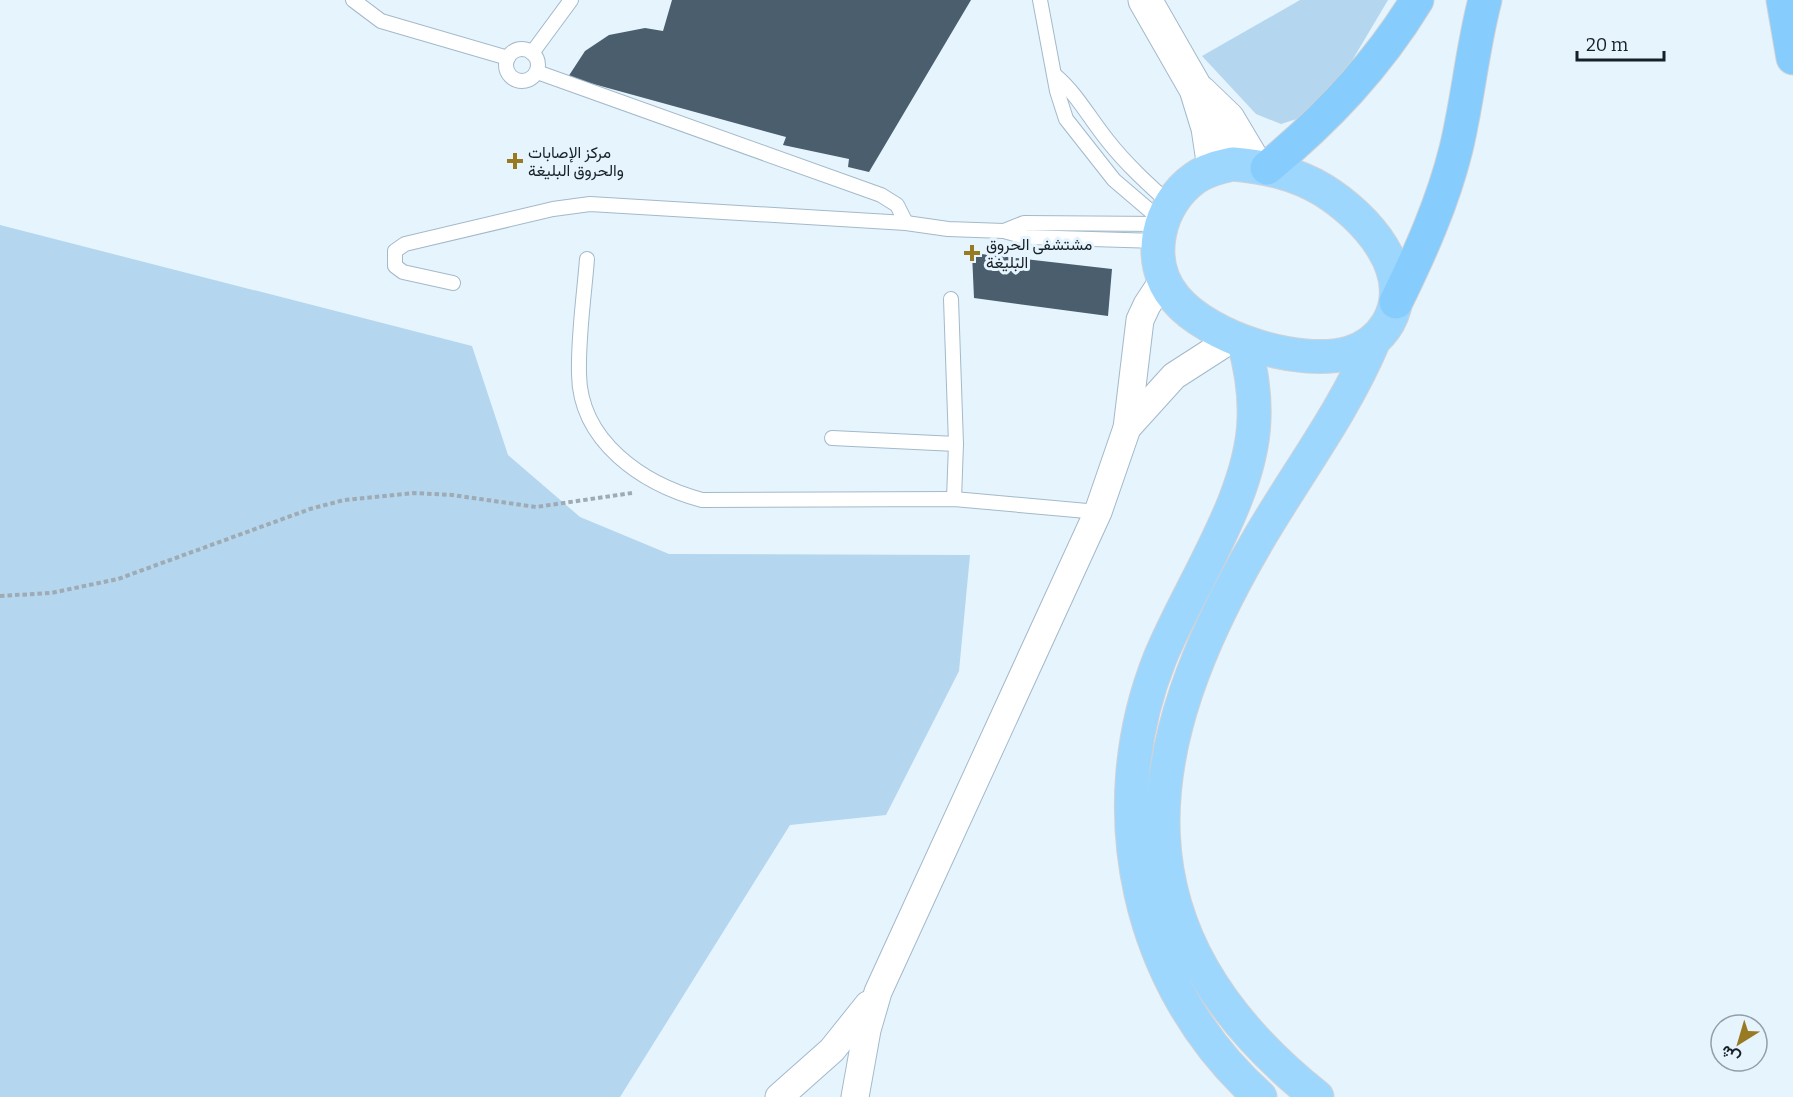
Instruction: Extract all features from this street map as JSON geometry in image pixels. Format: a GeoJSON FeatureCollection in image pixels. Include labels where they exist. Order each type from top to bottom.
{"type":"FeatureCollection","features":[{"type":"Feature","properties":{"kind":"highway"},"geometry":{"type":"LineString","coordinates":[[1262,167],[1335,108],[1384,49],[1417,0]]}},
{"type":"Feature","properties":{"kind":"highway"},"geometry":{"type":"LineString","coordinates":[[1396,302],[1394,272],[1375,238],[1360,220],[1323,190],[1302,179],[1262,167],[1233,164],[1214,168],[1189,183],[1163,223],[1164,279],[1173,296],[1186,310],[1239,341],[1288,353],[1332,355],[1361,349],[1374,340],[1384,329],[1417,260],[1446,183],[1456,148],[1485,0]]}},
{"type":"Feature","properties":{"kind":"highway"},"geometry":{"type":"LineString","coordinates":[[1783,0],[1793,58]]}},
{"type":"Feature","properties":{"kind":"highway"},"geometry":{"type":"LineString","coordinates":[[1317,1097],[1265,1052],[1241,1025],[1196,957],[1178,920],[1170,891],[1162,801],[1171,738],[1181,704],[1215,624],[1259,539],[1343,404],[1374,340]]}},
{"type":"Feature","properties":{"kind":"highway"},"geometry":{"type":"LineString","coordinates":[[1239,341],[1254,394],[1254,420],[1246,471],[1170,636],[1152,682],[1136,744],[1131,822],[1134,861],[1141,899],[1165,970],[1200,1031],[1221,1059],[1260,1097]]}},
{"type":"Feature","properties":{"kind":"street"},"geometry":{"type":"LineString","coordinates":[[1145,0],[1196,89],[1208,128],[1214,168]]}},
{"type":"Feature","properties":{"kind":"street"},"geometry":{"type":"LineString","coordinates":[[1196,89],[1228,119],[1262,167]]}},
{"type":"Feature","properties":{"kind":"street"},"geometry":{"type":"LineString","coordinates":[[855,1097],[867,1030],[878,992],[1098,512],[1127,428],[1140,320],[1164,279]]}},
{"type":"Feature","properties":{"kind":"street"},"geometry":{"type":"LineString","coordinates":[[1127,428],[1174,376],[1239,341]]}},
{"type":"Feature","properties":{"kind":"street"},"geometry":{"type":"LineString","coordinates":[[780,1097],[832,1050],[878,992]]}},
{"type":"Feature","properties":{"kind":"lane"},"geometry":{"type":"LineString","coordinates":[[353,0],[381,21],[508,58]]}},
{"type":"Feature","properties":{"kind":"lane"},"geometry":{"type":"LineString","coordinates":[[532,53],[571,0]]}},
{"type":"Feature","properties":{"kind":"lane"},"geometry":{"type":"LineString","coordinates":[[1040,0],[1060,105],[1081,140],[1114,180],[1163,223]]}},
{"type":"Feature","properties":{"kind":"lane"},"geometry":{"type":"LineString","coordinates":[[519,50],[532,53],[539,65],[537,72],[526,81],[513,78],[506,65],[508,58],[519,50]]}},
{"type":"Feature","properties":{"kind":"lane"},"geometry":{"type":"LineString","coordinates":[[537,72],[881,195],[897,205],[906,223]]}},
{"type":"Feature","properties":{"kind":"lane"},"geometry":{"type":"LineString","coordinates":[[1056,76],[1075,96],[1091,120],[1128,164],[1163,223]]}},
{"type":"Feature","properties":{"kind":"lane"},"geometry":{"type":"LineString","coordinates":[[453,283],[404,272],[395,266],[395,251],[405,244],[554,209],[590,204],[1004,231],[1024,223],[1163,223]]}},
{"type":"Feature","properties":{"kind":"lane"},"geometry":{"type":"LineString","coordinates":[[587,259],[579,375],[582,398],[588,416],[612,451],[628,465],[663,487],[702,500],[954,499],[1098,512]]}},
{"type":"Feature","properties":{"kind":"lane"},"geometry":{"type":"LineString","coordinates":[[951,299],[956,444],[954,499]]}},
{"type":"Feature","properties":{"kind":"lane"},"geometry":{"type":"LineString","coordinates":[[832,438],[956,444]]}},
{"type":"Feature","properties":{"kind":"path"},"geometry":{"type":"LineString","coordinates":[[0,596],[51,593],[118,579],[310,509],[344,500],[414,493],[452,495],[536,507],[574,504],[663,487]]}},
{"type":"Feature","properties":{"kind":"shaded area"},"geometry":{"type":"Polygon","coordinates":[[[1300,0],[1388,0],[1331,96],[1306,116],[1281,124],[1256,114],[1202,56],[1300,0]]]}},
{"type":"Feature","properties":{"kind":"shaded area"},"geometry":{"type":"Polygon","coordinates":[[[0,225],[472,346],[508,455],[580,517],[669,554],[970,555],[959,671],[886,815],[790,825],[620,1097],[0,1097],[0,225]]]}},
{"type":"Feature","properties":{"kind":"building","name":"مركز الإصابات والحروق البليغة"},"geometry":{"type":"Polygon","coordinates":[[[672,0],[971,0],[869,172],[848,167],[849,159],[783,145],[786,137],[568,77],[585,51],[609,35],[645,28],[663,31],[672,0]]]}},
{"type":"Feature","properties":{"kind":"building"},"geometry":{"type":"Polygon","coordinates":[[[972,253],[1112,269],[1108,316],[974,298],[972,253]]]}},
{"type":"Feature","properties":{"kind":"place","name":"مركز الإصابات والحروق البليغة"},"geometry":{"type":"Point","coordinates":[515,161]}},
{"type":"Feature","properties":{"kind":"place","name":"مشتشفى الحروق البليغة"},"geometry":{"type":"Point","coordinates":[972,253]}}]}
